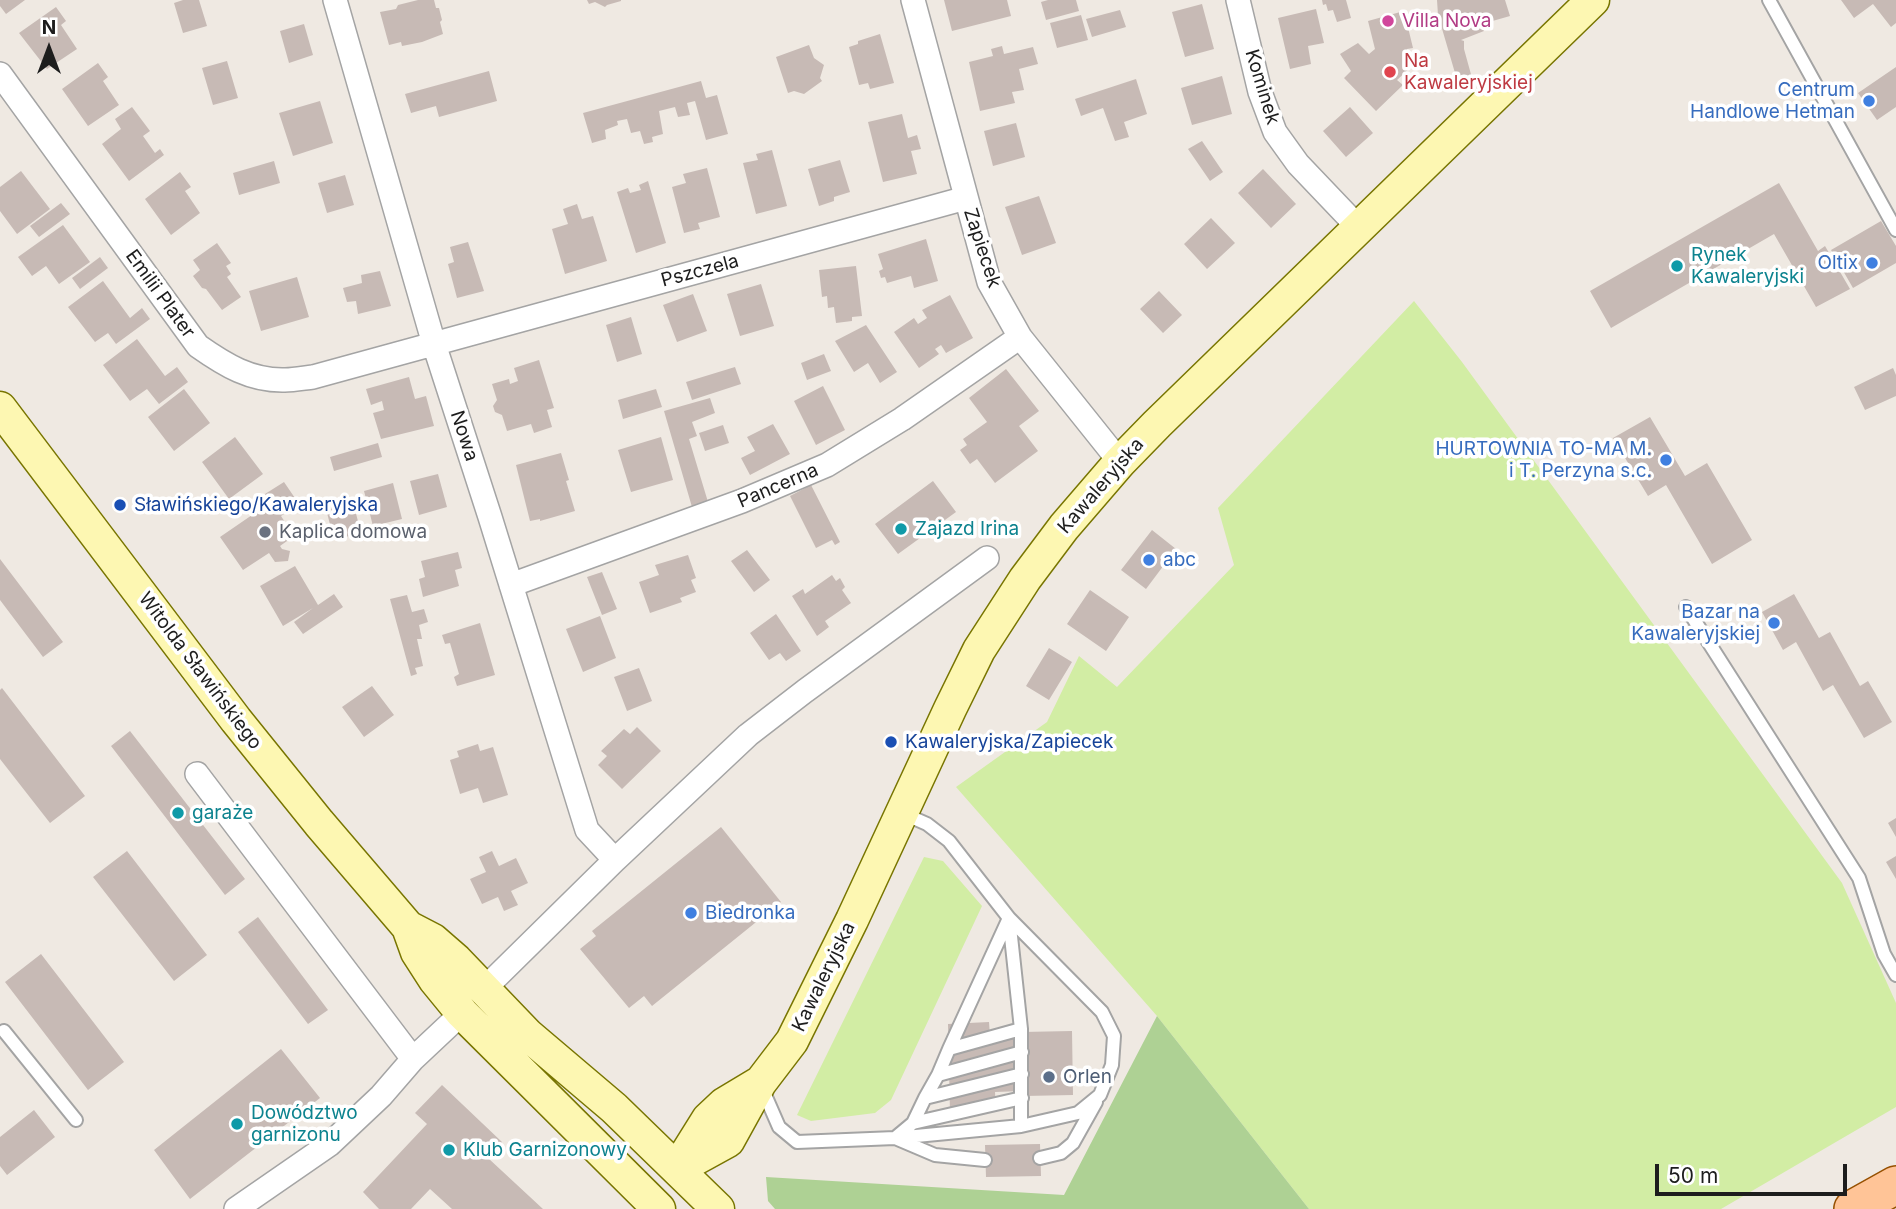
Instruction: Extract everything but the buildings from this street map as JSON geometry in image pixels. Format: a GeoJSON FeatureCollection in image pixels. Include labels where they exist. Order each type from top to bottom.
{"type":"FeatureCollection","features":[{"type":"Feature","properties":{"kind":"main road"},"geometry":{"type":"LineString","coordinates":[[1853,1209],[1896,1185]]}},
{"type":"Feature","properties":{"kind":"street","name":"Nowa"},"geometry":{"type":"LineString","coordinates":[[335,0],[434,344],[587,830],[615,860]]}},
{"type":"Feature","properties":{"kind":"street","name":"Zapiecek"},"geometry":{"type":"LineString","coordinates":[[913,0],[989,282],[1020,337],[1120,462]]}},
{"type":"Feature","properties":{"kind":"street","name":"Kominek"},"geometry":{"type":"LineString","coordinates":[[1238,0],[1260,92],[1275,132],[1298,164],[1359,228]]}},
{"type":"Feature","properties":{"kind":"street","name":"Kawaleryjska"},"geometry":{"type":"LineString","coordinates":[[654,1204],[708,1119],[724,1104],[760,1083],[792,1041],[979,650],[1063,527],[1157,424],[1593,0]]}},
{"type":"Feature","properties":{"kind":"street","name":"Emilii Plater"},"geometry":{"type":"LineString","coordinates":[[0,74],[198,346],[223,364],[249,376],[285,380],[313,377],[434,344]]}},
{"type":"Feature","properties":{"kind":"street","name":"Pszczela"},"geometry":{"type":"LineString","coordinates":[[434,344],[966,198]]}},
{"type":"Feature","properties":{"kind":"street","name":"Pancerna"},"geometry":{"type":"LineString","coordinates":[[511,585],[742,501],[827,465],[902,419],[1020,337]]}},
{"type":"Feature","properties":{"kind":"street","name":"Witolda Sławińskiego"},"geometry":{"type":"LineString","coordinates":[[0,408],[236,720],[318,823],[408,928],[417,952],[461,1013],[654,1204]]}},
{"type":"Feature","properties":{"kind":"street"},"geometry":{"type":"LineString","coordinates":[[236,1209],[330,1144],[615,860],[748,735],[987,558]]}},
{"type":"Feature","properties":{"kind":"street"},"geometry":{"type":"LineString","coordinates":[[197,774],[413,1059]]}},
{"type":"Feature","properties":{"kind":"street","name":"Witolda Sławińskiego"},"geometry":{"type":"LineString","coordinates":[[408,928],[433,940],[456,960],[528,1035],[614,1108],[718,1209]]}},
{"type":"Feature","properties":{"kind":"lane"},"geometry":{"type":"LineString","coordinates":[[1769,0],[1896,230]]}},
{"type":"Feature","properties":{"kind":"lane"},"geometry":{"type":"LineString","coordinates":[[1686,607],[1859,878],[1884,954],[1896,975]]}},
{"type":"Feature","properties":{"kind":"lane"},"geometry":{"type":"LineString","coordinates":[[902,813],[927,824],[949,841],[1009,918],[1102,1012],[1114,1036],[1112,1065],[1100,1095],[1073,1143],[1061,1153],[1040,1158]]}},
{"type":"Feature","properties":{"kind":"lane"},"geometry":{"type":"LineString","coordinates":[[1009,918],[1021,1029],[1021,1126]]}},
{"type":"Feature","properties":{"kind":"lane"},"geometry":{"type":"LineString","coordinates":[[895,1138],[913,1123],[1009,918]]}},
{"type":"Feature","properties":{"kind":"lane"},"geometry":{"type":"LineString","coordinates":[[949,1049],[1021,1029]]}},
{"type":"Feature","properties":{"kind":"lane"},"geometry":{"type":"LineString","coordinates":[[4,1031],[76,1120]]}},
{"type":"Feature","properties":{"kind":"lane"},"geometry":{"type":"LineString","coordinates":[[937,1075],[1022,1052]]}},
{"type":"Feature","properties":{"kind":"lane"},"geometry":{"type":"LineString","coordinates":[[925,1098],[1022,1074]]}},
{"type":"Feature","properties":{"kind":"lane"},"geometry":{"type":"LineString","coordinates":[[760,1083],[779,1126],[797,1142],[895,1138],[1021,1126],[1079,1113],[1100,1095]]}},
{"type":"Feature","properties":{"kind":"lane"},"geometry":{"type":"LineString","coordinates":[[913,1123],[1022,1097]]}},
{"type":"Feature","properties":{"kind":"lane"},"geometry":{"type":"LineString","coordinates":[[895,1138],[935,1155],[985,1160]]}},
{"type":"Feature","properties":{"kind":"green space"},"geometry":{"type":"Polygon","coordinates":[[[1414,301],[1462,362],[1842,883],[1896,1003],[1896,1107],[1721,1209],[1309,1209],[1157,1016],[956,787],[1047,722],[1079,656],[1117,687],[1234,565],[1218,508],[1414,301]]]}},
{"type":"Feature","properties":{"kind":"green space"},"geometry":{"type":"Polygon","coordinates":[[[924,857],[943,861],[982,906],[891,1100],[875,1113],[811,1121],[797,1115],[924,857]]]}},
{"type":"Feature","properties":{"kind":"green space"},"geometry":{"type":"Polygon","coordinates":[[[1157,1016],[1309,1209],[775,1209],[768,1201],[766,1177],[1064,1195],[1157,1016]]]}},
{"type":"Feature","properties":{"kind":"place","name":"Villa Nova"},"geometry":{"type":"Point","coordinates":[1388,21]}},
{"type":"Feature","properties":{"kind":"place","name":"Na Kawaleryjskiej"},"geometry":{"type":"Point","coordinates":[1390,72]}},
{"type":"Feature","properties":{"kind":"place","name":"Centrum Handlowe Hetman"},"geometry":{"type":"Point","coordinates":[1869,101]}},
{"type":"Feature","properties":{"kind":"place","name":"Oltix"},"geometry":{"type":"Point","coordinates":[1872,263]}},
{"type":"Feature","properties":{"kind":"place","name":"Rynek Kawaleryjski"},"geometry":{"type":"Point","coordinates":[1677,266]}},
{"type":"Feature","properties":{"kind":"place","name":"HURTOWNIA TO-MA M. i T. Perzyna s.c."},"geometry":{"type":"Point","coordinates":[1666,460]}},
{"type":"Feature","properties":{"kind":"place","name":"Sławińskiego/Kawaleryjska"},"geometry":{"type":"Point","coordinates":[120,505]}},
{"type":"Feature","properties":{"kind":"place","name":"Zajazd Irina"},"geometry":{"type":"Point","coordinates":[901,529]}},
{"type":"Feature","properties":{"kind":"place","name":"Kaplica domowa"},"geometry":{"type":"Point","coordinates":[265,532]}},
{"type":"Feature","properties":{"kind":"place","name":"abc"},"geometry":{"type":"Point","coordinates":[1149,560]}},
{"type":"Feature","properties":{"kind":"place","name":"Bazar na Kawaleryjskiej"},"geometry":{"type":"Point","coordinates":[1774,623]}},
{"type":"Feature","properties":{"kind":"place","name":"Kawaleryjska/Zapiecek"},"geometry":{"type":"Point","coordinates":[891,742]}},
{"type":"Feature","properties":{"kind":"place","name":"garaże"},"geometry":{"type":"Point","coordinates":[178,813]}},
{"type":"Feature","properties":{"kind":"place","name":"Biedronka"},"geometry":{"type":"Point","coordinates":[691,913]}},
{"type":"Feature","properties":{"kind":"place","name":"Orlen"},"geometry":{"type":"Point","coordinates":[1049,1077]}},
{"type":"Feature","properties":{"kind":"place","name":"Dowództwo garnizonu"},"geometry":{"type":"Point","coordinates":[237,1124]}},
{"type":"Feature","properties":{"kind":"place","name":"Klub Garnizonowy"},"geometry":{"type":"Point","coordinates":[449,1150]}}]}
